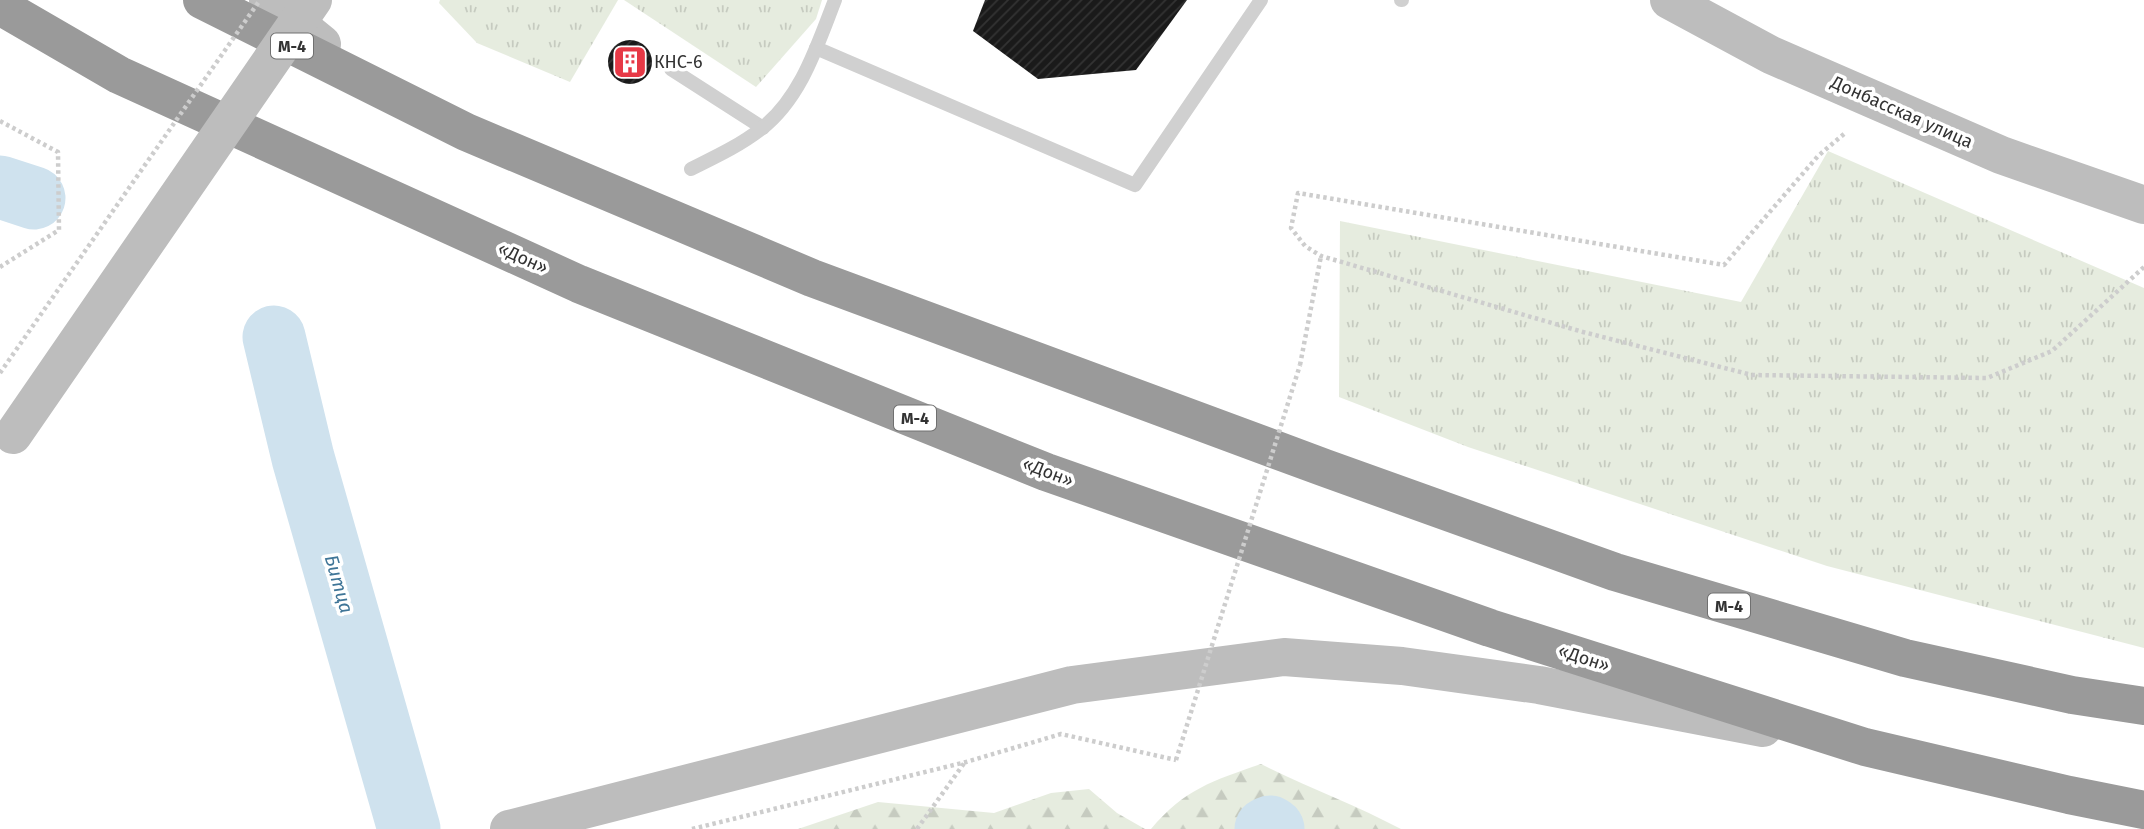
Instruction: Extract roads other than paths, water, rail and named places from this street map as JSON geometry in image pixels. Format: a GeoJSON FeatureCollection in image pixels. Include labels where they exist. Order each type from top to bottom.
{"type":"FeatureCollection","features":[{"type":"Feature","properties":{"kind":"highway","name":"М-4"},"geometry":{"type":"LineString","coordinates":[[202,0],[381,92],[466,132],[812,278],[1325,468],[1615,572],[1905,658],[2073,695],[2144,706]]}},
{"type":"Feature","properties":{"kind":"highway","name":"«Дон»"},"geometry":{"type":"LineString","coordinates":[[0,6],[119,75],[579,284],[1046,472],[1490,628],[1864,747],[2144,810]]}},
{"type":"Feature","properties":{"kind":"main road"},"geometry":{"type":"LineString","coordinates":[[268,0],[381,92]]}},
{"type":"Feature","properties":{"kind":"main road"},"geometry":{"type":"LineString","coordinates":[[7,445],[313,0]]}},
{"type":"Feature","properties":{"kind":"main road","name":"Донбасская улица"},"geometry":{"type":"LineString","coordinates":[[1669,0],[1771,55],[2001,155],[2144,205]]}},
{"type":"Feature","properties":{"kind":"main road"},"geometry":{"type":"LineString","coordinates":[[515,827],[1072,685],[1284,657],[1402,666],[1539,685],[1864,747]]}},
{"type":"Feature","properties":{"kind":"lane"},"geometry":{"type":"LineString","coordinates":[[691,169],[732,149],[762,128],[789,101],[809,66],[835,0]]}},
{"type":"Feature","properties":{"kind":"lane"},"geometry":{"type":"LineString","coordinates":[[816,48],[1135,186],[1261,0]]}},
{"type":"Feature","properties":{"kind":"lane"},"geometry":{"type":"LineString","coordinates":[[671,69],[762,128]]}},
{"type":"Feature","properties":{"kind":"waterway","name":"Битца"},"geometry":{"type":"LineString","coordinates":[[0,187],[34,198]]}},
{"type":"Feature","properties":{"kind":"waterway","name":"Битца"},"geometry":{"type":"LineString","coordinates":[[274,337],[303,458],[409,829]]}},
{"type":"Feature","properties":{"kind":"waterway","name":"Битца"},"geometry":{"type":"LineString","coordinates":[[1266,829],[1273,829]]}},
{"type":"Feature","properties":{"kind":"place","name":"КНС-6"},"geometry":{"type":"Point","coordinates":[630,62]}}]}
